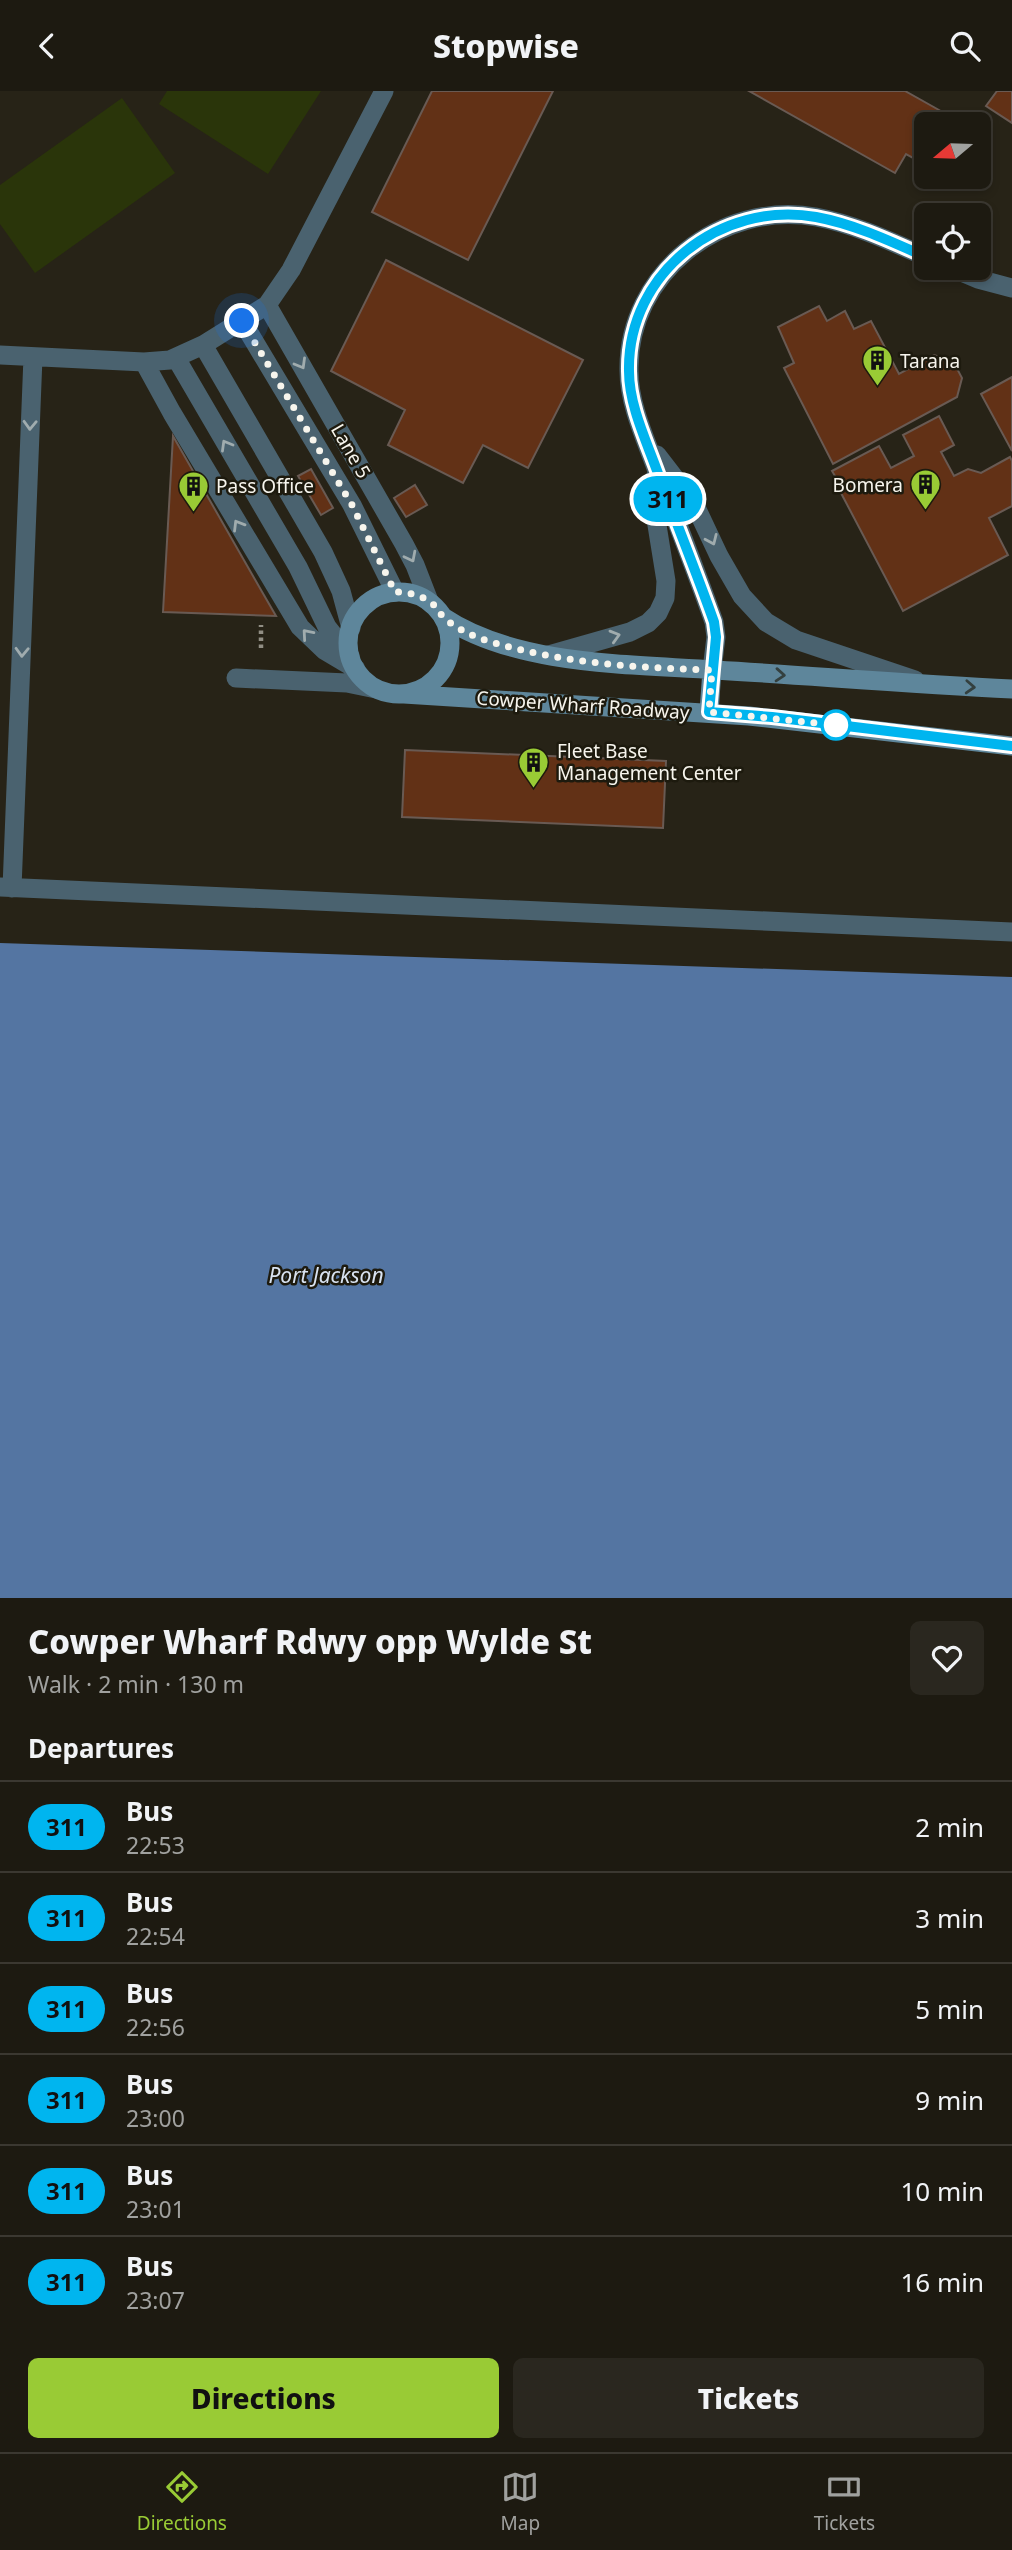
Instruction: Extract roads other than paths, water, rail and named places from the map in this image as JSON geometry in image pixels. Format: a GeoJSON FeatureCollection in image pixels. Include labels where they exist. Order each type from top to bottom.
{"type":"FeatureCollection","features":[{"type":"Feature","properties":{"kind":"main road"},"geometry":{"type":"LineString","coordinates":[[443,617],[451,642],[445,667],[428,686],[404,694],[390,694],[368,684],[353,663],[348,637],[357,614],[380,595],[395,592],[416,595],[429,601],[443,617],[463,631],[480,638],[549,655],[657,668],[1012,689]]}},
{"type":"Feature","properties":{"kind":"main road"},"geometry":{"type":"LineString","coordinates":[[709,712],[712,670]]}},
{"type":"Feature","properties":{"kind":"main road","name":"Cowper Wharf Roadway"},"geometry":{"type":"LineString","coordinates":[[404,694],[772,717],[1012,746]]}},
{"type":"Feature","properties":{"kind":"street"},"geometry":{"type":"LineString","coordinates":[[0,355],[144,362],[176,358],[203,345],[267,305],[291,269],[384,91]]}},
{"type":"Feature","properties":{"kind":"street"},"geometry":{"type":"LineString","coordinates":[[712,670],[716,637],[714,622],[650,451],[633,397],[629,372],[639,317],[654,287],[673,262],[704,236],[752,219],[814,216],[857,228],[914,252]]}},
{"type":"Feature","properties":{"kind":"street"},"geometry":{"type":"LineString","coordinates":[[982,280],[1012,288]]}},
{"type":"Feature","properties":{"kind":"street","name":"Lane 5"},"geometry":{"type":"LineString","coordinates":[[267,305],[404,544],[429,601]]}},
{"type":"Feature","properties":{"kind":"street"},"geometry":{"type":"LineString","coordinates":[[242,321],[352,505],[395,592]]}},
{"type":"Feature","properties":{"kind":"street"},"geometry":{"type":"LineString","coordinates":[[203,345],[323,552],[341,591],[351,628]]}},
{"type":"Feature","properties":{"kind":"street"},"geometry":{"type":"LineString","coordinates":[[33,357],[6,888],[1012,932]]}},
{"type":"Feature","properties":{"kind":"street"},"geometry":{"type":"LineString","coordinates":[[176,358],[298,567],[327,627],[353,663]]}},
{"type":"Feature","properties":{"kind":"street"},"geometry":{"type":"LineString","coordinates":[[144,362],[300,627],[324,650],[353,663]]}},
{"type":"Feature","properties":{"kind":"street"},"geometry":{"type":"LineString","coordinates":[[549,655],[631,632],[648,623],[658,613],[665,598],[666,580],[656,519],[650,451]]}},
{"type":"Feature","properties":{"kind":"street"},"geometry":{"type":"LineString","coordinates":[[650,451],[688,494],[729,576],[742,596],[766,622],[796,640],[927,684]]}},
{"type":"Feature","properties":{"kind":"street"},"geometry":{"type":"LineString","coordinates":[[236,678],[347,683],[376,689]]}},
{"type":"Feature","properties":{"kind":"water","name":"Port Jackson"},"geometry":{"type":"Polygon","coordinates":[[[0,943],[1012,977],[1012,1598],[0,1598],[0,943]]]}},
{"type":"Feature","properties":{"kind":"place","name":"Tarana"},"geometry":{"type":"Point","coordinates":[877,388]}},
{"type":"Feature","properties":{"kind":"place","name":"Bomera"},"geometry":{"type":"Point","coordinates":[926,512]}},
{"type":"Feature","properties":{"kind":"place","name":"Pass Office"},"geometry":{"type":"Point","coordinates":[193,513]}},
{"type":"Feature","properties":{"kind":"place","name":"Fleet Base Management Center"},"geometry":{"type":"Point","coordinates":[534,789]}}]}
